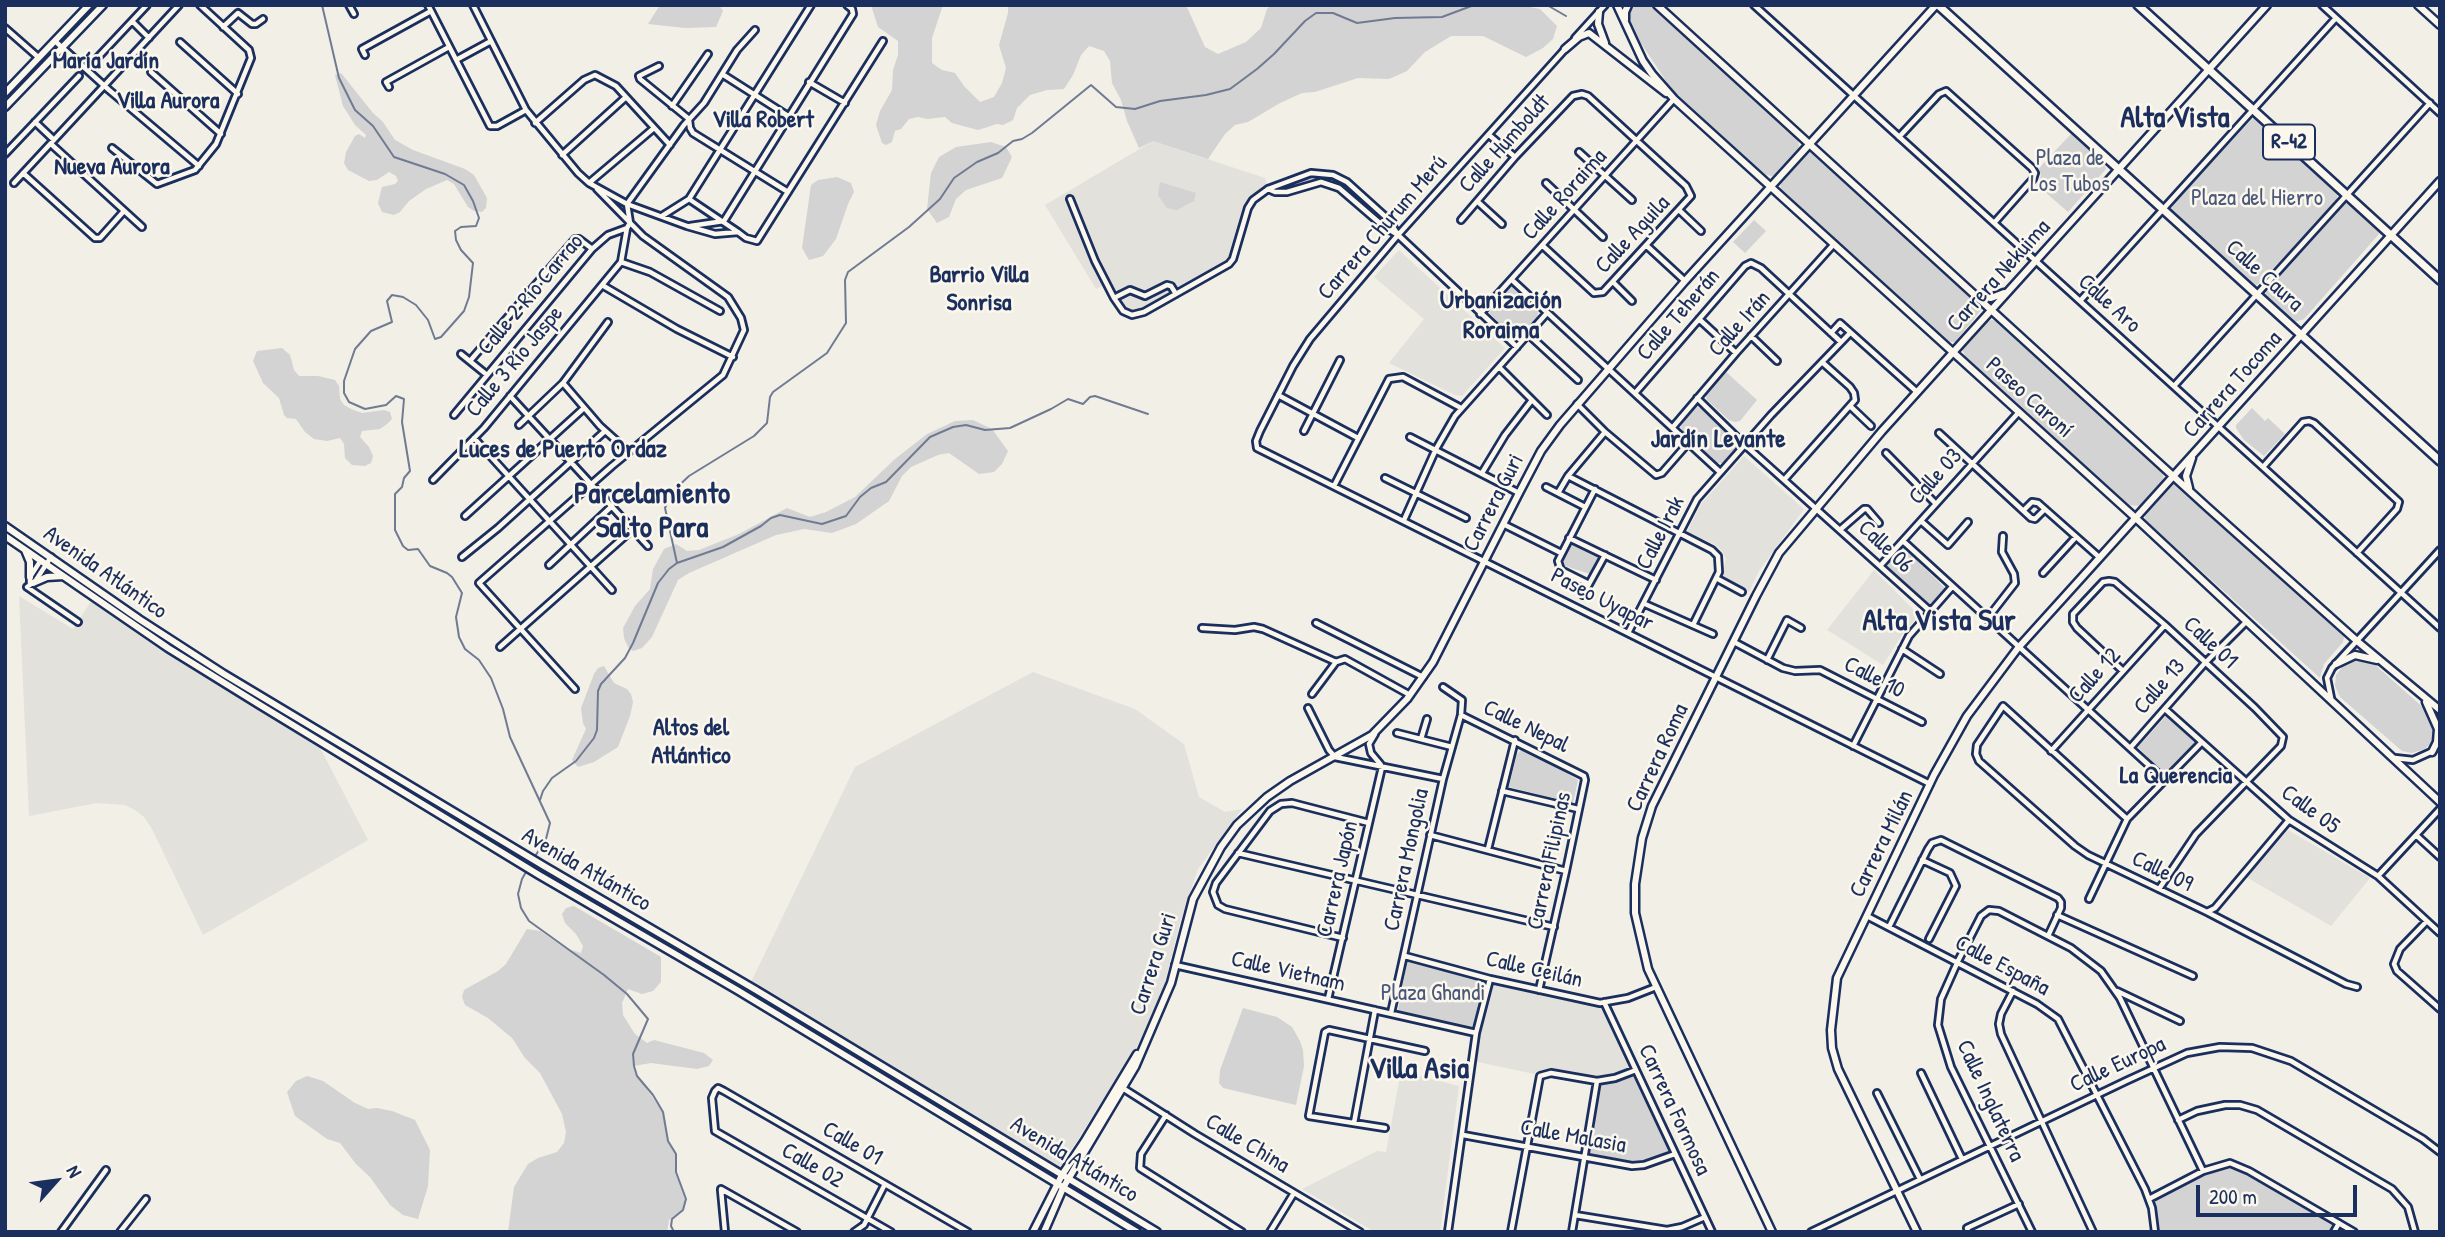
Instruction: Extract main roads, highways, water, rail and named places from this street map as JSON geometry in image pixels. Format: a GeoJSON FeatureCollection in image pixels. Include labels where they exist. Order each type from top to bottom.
{"type":"FeatureCollection","features":[{"type":"Feature","properties":{"kind":"main road","name":"Calle Caura"},"geometry":{"type":"LineString","coordinates":[[1937,5],[2440,461]]}},
{"type":"Feature","properties":{"kind":"main road","name":"R-42"},"geometry":{"type":"LineString","coordinates":[[2138,5],[2440,280]]}},
{"type":"Feature","properties":{"kind":"waterway"},"geometry":{"type":"LineString","coordinates":[[322,5],[339,78],[355,110],[373,126],[394,157],[445,174],[464,185],[479,218],[476,226],[461,227],[455,231],[461,250],[473,263],[469,297],[464,311],[441,337],[435,339],[428,320],[416,305],[403,297],[392,295],[387,301],[392,322],[371,331],[355,349],[344,381],[344,393],[349,402],[365,409],[386,405],[396,396],[404,399],[402,422],[410,471],[395,494],[395,530],[403,546],[408,550],[418,549],[430,566],[452,577],[462,593],[456,617],[459,637],[465,649],[479,660],[491,678],[510,737],[550,823],[546,839],[534,858]]}},
{"type":"Feature","properties":{"kind":"waterway"},"geometry":{"type":"LineString","coordinates":[[677,563],[665,508],[672,492],[689,476],[754,436],[767,423],[773,392],[827,353],[846,323],[845,280],[848,272],[909,227],[940,199],[954,178],[977,162],[998,153],[1013,141],[1032,133],[1091,85],[1116,107],[1135,109],[1160,101],[1206,95],[1230,89],[1257,69],[1316,13],[1333,13],[1357,23],[1395,18],[1442,17],[1474,5]]}},
{"type":"Feature","properties":{"kind":"waterway"},"geometry":{"type":"LineString","coordinates":[[1547,5],[1566,16]]}},
{"type":"Feature","properties":{"kind":"waterway"},"geometry":{"type":"LineString","coordinates":[[540,800],[552,778],[576,761],[594,738],[601,684],[625,658],[658,583],[677,563],[723,547],[780,515],[822,524],[846,516],[860,497],[871,488],[886,482],[930,437],[953,427],[966,425],[985,430],[1010,428],[1068,399],[1083,404],[1095,396],[1148,414]]}},
{"type":"Feature","properties":{"kind":"waterway"},"geometry":{"type":"LineString","coordinates":[[531,863],[522,879],[518,894],[521,908],[529,921],[604,975],[627,994],[648,1019],[633,1054],[634,1066],[637,1076],[663,1112],[668,1141],[676,1154],[676,1172],[686,1199],[683,1210],[672,1219],[674,1232]]}},
{"type":"Feature","properties":{"kind":"district","name":"María Jardín"},"geometry":{"type":"Point","coordinates":[106,62]}},
{"type":"Feature","properties":{"kind":"district","name":"Villa Aurora"},"geometry":{"type":"Point","coordinates":[168,102]}},
{"type":"Feature","properties":{"kind":"district","name":"Alta Vista"},"geometry":{"type":"Point","coordinates":[2175,119]}},
{"type":"Feature","properties":{"kind":"district","name":"Villa Robert"},"geometry":{"type":"Point","coordinates":[763,121]}},
{"type":"Feature","properties":{"kind":"district","name":"Nueva Aurora"},"geometry":{"type":"Point","coordinates":[112,168]}},
{"type":"Feature","properties":{"kind":"district","name":"Barrio Villa Sonrisa"},"geometry":{"type":"Point","coordinates":[979,290]}},
{"type":"Feature","properties":{"kind":"district","name":"Urbanización Roraima"},"geometry":{"type":"Point","coordinates":[1501,316]}},
{"type":"Feature","properties":{"kind":"district","name":"Jardín Levante"},"geometry":{"type":"Point","coordinates":[1718,440]}},
{"type":"Feature","properties":{"kind":"district","name":"Luces de Puerto Ordaz"},"geometry":{"type":"Point","coordinates":[563,450]}},
{"type":"Feature","properties":{"kind":"district","name":"Parcelamiento Salto Para"},"geometry":{"type":"Point","coordinates":[652,512]}},
{"type":"Feature","properties":{"kind":"district","name":"Alta Vista Sur"},"geometry":{"type":"Point","coordinates":[1939,622]}},
{"type":"Feature","properties":{"kind":"district","name":"Altos del Atlántico"},"geometry":{"type":"Point","coordinates":[691,743]}},
{"type":"Feature","properties":{"kind":"district","name":"La Querencia"},"geometry":{"type":"Point","coordinates":[2176,777]}},
{"type":"Feature","properties":{"kind":"district","name":"Villa Asia"},"geometry":{"type":"Point","coordinates":[1419,1070]}},
{"type":"Feature","properties":{"kind":"park label","name":"Plaza de Los Tubos"},"geometry":{"type":"Point","coordinates":[2070,172]}},
{"type":"Feature","properties":{"kind":"park label","name":"Plaza del Hierro"},"geometry":{"type":"Point","coordinates":[2257,199]}},
{"type":"Feature","properties":{"kind":"park label","name":"Plaza Ghandi"},"geometry":{"type":"Point","coordinates":[1433,994]}}]}
